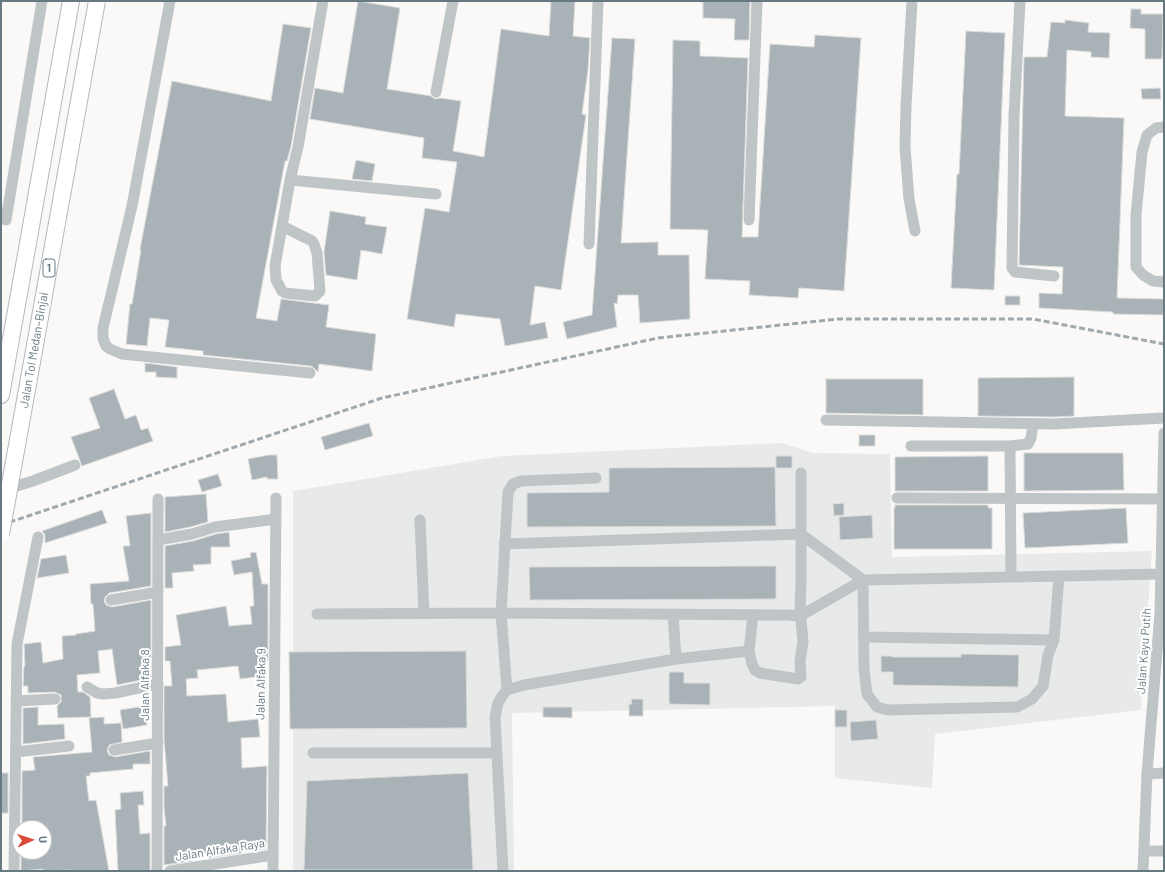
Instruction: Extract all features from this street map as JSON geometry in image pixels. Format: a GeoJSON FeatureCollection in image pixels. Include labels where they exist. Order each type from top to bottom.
{"type":"FeatureCollection","features":[{"type":"Feature","properties":{"kind":"highway","name":"Jalan Tol Medan–Binjai"},"geometry":{"type":"LineString","coordinates":[[1,395],[71,1]]}},
{"type":"Feature","properties":{"kind":"highway","name":"Jalan Tol Medan–Binjai"},"geometry":{"type":"LineString","coordinates":[[1,534],[96,1]]}},
{"type":"Feature","properties":{"kind":"street"},"geometry":{"type":"LineString","coordinates":[[6,220],[42,1]]}},
{"type":"Feature","properties":{"kind":"street"},"geometry":{"type":"LineString","coordinates":[[170,1],[132,206],[103,328],[103,338],[106,346],[122,354],[310,373]]}},
{"type":"Feature","properties":{"kind":"street"},"geometry":{"type":"LineString","coordinates":[[282,226],[314,244],[320,290],[315,296],[285,293],[278,286],[275,266],[290,180],[298,147],[323,1]]}},
{"type":"Feature","properties":{"kind":"street"},"geometry":{"type":"LineString","coordinates":[[436,92],[453,1]]}},
{"type":"Feature","properties":{"kind":"street"},"geometry":{"type":"LineString","coordinates":[[589,244],[598,1]]}},
{"type":"Feature","properties":{"kind":"street"},"geometry":{"type":"LineString","coordinates":[[749,220],[757,1]]}},
{"type":"Feature","properties":{"kind":"street"},"geometry":{"type":"LineString","coordinates":[[912,1],[905,147],[909,199],[915,231]]}},
{"type":"Feature","properties":{"kind":"street"},"geometry":{"type":"LineString","coordinates":[[1020,1],[1014,116],[1012,268],[1015,272],[1054,276]]}},
{"type":"Feature","properties":{"kind":"street"},"geometry":{"type":"LineString","coordinates":[[1164,127],[1156,128],[1147,136],[1142,152],[1136,214],[1136,267],[1143,276],[1153,281],[1164,282]]}},
{"type":"Feature","properties":{"kind":"street"},"geometry":{"type":"LineString","coordinates":[[290,180],[436,194]]}},
{"type":"Feature","properties":{"kind":"street"},"geometry":{"type":"LineString","coordinates":[[826,420],[1054,424],[1164,418]]}},
{"type":"Feature","properties":{"kind":"street"},"geometry":{"type":"LineString","coordinates":[[911,446],[1010,446],[1028,444],[1032,438],[1033,424]]}},
{"type":"Feature","properties":{"kind":"street","name":"Jalan Kayu Putih"},"geometry":{"type":"LineString","coordinates":[[1143,871],[1147,774],[1162,613],[1162,499],[1164,433]]}},
{"type":"Feature","properties":{"kind":"street"},"geometry":{"type":"LineString","coordinates":[[1010,446],[1011,577]]}},
{"type":"Feature","properties":{"kind":"street"},"geometry":{"type":"LineString","coordinates":[[1,491],[33,482],[75,465]]}},
{"type":"Feature","properties":{"kind":"street"},"geometry":{"type":"LineString","coordinates":[[752,615],[749,651],[755,670],[760,673],[800,678],[800,661],[803,642],[800,616],[801,474]]}},
{"type":"Feature","properties":{"kind":"street"},"geometry":{"type":"LineString","coordinates":[[507,690],[500,613],[508,492],[513,484],[521,481],[596,478]]}},
{"type":"Feature","properties":{"kind":"street","name":"Jalan Alfaka 9"},"geometry":{"type":"LineString","coordinates":[[273,871],[276,498]]}},
{"type":"Feature","properties":{"kind":"street"},"geometry":{"type":"LineString","coordinates":[[898,498],[1162,499]]}},
{"type":"Feature","properties":{"kind":"street","name":"Jalan Alfaka 8"},"geometry":{"type":"LineString","coordinates":[[157,871],[158,499]]}},
{"type":"Feature","properties":{"kind":"street"},"geometry":{"type":"LineString","coordinates":[[158,540],[192,534],[215,527],[276,519]]}},
{"type":"Feature","properties":{"kind":"street"},"geometry":{"type":"LineString","coordinates":[[420,520],[424,614]]}},
{"type":"Feature","properties":{"kind":"street"},"geometry":{"type":"LineString","coordinates":[[504,544],[801,534],[863,580]]}},
{"type":"Feature","properties":{"kind":"street"},"geometry":{"type":"LineString","coordinates":[[14,871],[17,644],[38,537]]}},
{"type":"Feature","properties":{"kind":"street"},"geometry":{"type":"LineString","coordinates":[[317,614],[500,613],[800,616],[863,580],[1162,574]]}},
{"type":"Feature","properties":{"kind":"street"},"geometry":{"type":"LineString","coordinates":[[863,580],[864,669],[867,694],[877,707],[888,710],[1017,707],[1032,699],[1043,686],[1048,655],[1054,640],[1059,576]]}},
{"type":"Feature","properties":{"kind":"street"},"geometry":{"type":"LineString","coordinates":[[111,600],[158,592]]}},
{"type":"Feature","properties":{"kind":"street"},"geometry":{"type":"LineString","coordinates":[[673,614],[676,659]]}},
{"type":"Feature","properties":{"kind":"street"},"geometry":{"type":"LineString","coordinates":[[864,637],[1054,640]]}},
{"type":"Feature","properties":{"kind":"street"},"geometry":{"type":"LineString","coordinates":[[503,871],[495,717],[498,703],[507,690],[524,685],[676,659],[749,651]]}},
{"type":"Feature","properties":{"kind":"street"},"geometry":{"type":"LineString","coordinates":[[88,687],[97,693],[104,694],[158,684]]}},
{"type":"Feature","properties":{"kind":"street"},"geometry":{"type":"LineString","coordinates":[[16,701],[56,699]]}},
{"type":"Feature","properties":{"kind":"street"},"geometry":{"type":"LineString","coordinates":[[114,750],[158,743]]}},
{"type":"Feature","properties":{"kind":"street"},"geometry":{"type":"LineString","coordinates":[[16,752],[69,746]]}},
{"type":"Feature","properties":{"kind":"street"},"geometry":{"type":"LineString","coordinates":[[313,753],[496,753]]}},
{"type":"Feature","properties":{"kind":"street"},"geometry":{"type":"LineString","coordinates":[[1147,774],[1164,773]]}},
{"type":"Feature","properties":{"kind":"street"},"geometry":{"type":"LineString","coordinates":[[1144,851],[1164,851]]}},
{"type":"Feature","properties":{"kind":"street","name":"Jalan Alfaka Raya"},"geometry":{"type":"LineString","coordinates":[[170,871],[273,855]]}},
{"type":"Feature","properties":{"kind":"shaded area"},"geometry":{"type":"Polygon","coordinates":[[[781,443],[813,453],[890,454],[892,557],[1152,551],[1141,710],[935,734],[932,788],[835,778],[835,706],[512,713],[514,871],[293,871],[293,491],[502,456],[781,443]]]}},
{"type":"Feature","properties":{"kind":"building"},"geometry":{"type":"Polygon","coordinates":[[[358,1],[400,8],[387,89],[431,96],[435,99],[440,98],[461,101],[453,151],[484,157],[501,29],[549,36],[551,1],[575,1],[573,36],[590,38],[588,70],[582,114],[586,115],[561,290],[535,286],[530,325],[545,322],[548,338],[505,346],[500,319],[456,314],[454,327],[407,319],[425,208],[449,212],[457,162],[422,158],[424,138],[310,119],[315,88],[343,93],[358,1]]]}},
{"type":"Feature","properties":{"kind":"building"},"geometry":{"type":"Polygon","coordinates":[[[703,1],[750,1],[749,40],[734,40],[735,19],[703,18],[703,1]]]}},
{"type":"Feature","properties":{"kind":"building"},"geometry":{"type":"Polygon","coordinates":[[[1131,9],[1141,9],[1141,14],[1163,14],[1162,59],[1145,59],[1145,29],[1130,28],[1131,9]]]}},
{"type":"Feature","properties":{"kind":"building"},"geometry":{"type":"Polygon","coordinates":[[[1065,20],[1089,23],[1088,32],[1110,33],[1109,58],[1091,57],[1091,52],[1067,50],[1065,116],[1124,118],[1117,298],[1164,299],[1163,315],[1113,314],[1113,312],[1039,308],[1039,293],[1062,294],[1063,267],[1019,265],[1024,57],[1047,57],[1051,22],[1065,23],[1065,20]]]}},
{"type":"Feature","properties":{"kind":"building"},"geometry":{"type":"Polygon","coordinates":[[[283,24],[311,28],[291,146],[287,161],[285,161],[256,318],[277,321],[281,299],[329,305],[326,327],[376,334],[372,371],[319,364],[318,372],[311,366],[203,355],[203,351],[165,347],[169,320],[150,318],[147,346],[126,344],[130,304],[132,304],[140,249],[172,81],[271,101],[283,24]]]}},
{"type":"Feature","properties":{"kind":"building"},"geometry":{"type":"Polygon","coordinates":[[[966,31],[1005,33],[994,290],[951,288],[957,174],[959,174],[966,31]]]}},
{"type":"Feature","properties":{"kind":"building"},"geometry":{"type":"Polygon","coordinates":[[[815,35],[861,38],[844,291],[799,288],[798,298],[749,295],[750,281],[705,279],[708,230],[670,229],[673,40],[700,41],[700,56],[748,58],[742,237],[758,237],[770,44],[814,47],[815,35]]]}},
{"type":"Feature","properties":{"kind":"building"},"geometry":{"type":"Polygon","coordinates":[[[612,38],[635,39],[621,243],[658,242],[658,255],[689,255],[690,319],[640,323],[638,295],[618,295],[617,304],[614,303],[617,327],[567,339],[563,322],[592,315],[612,38]]]}},
{"type":"Feature","properties":{"kind":"building"},"geometry":{"type":"Polygon","coordinates":[[[1160,88],[1161,99],[1142,99],[1141,89],[1160,88]]]}},
{"type":"Feature","properties":{"kind":"building"},"geometry":{"type":"Polygon","coordinates":[[[356,160],[375,164],[372,181],[352,179],[356,160]]]}},
{"type":"Feature","properties":{"kind":"building"},"geometry":{"type":"Polygon","coordinates":[[[330,211],[366,217],[365,224],[387,227],[382,254],[361,250],[357,280],[326,275],[324,252],[330,211]]]}},
{"type":"Feature","properties":{"kind":"building"},"geometry":{"type":"Polygon","coordinates":[[[1005,296],[1020,296],[1020,305],[1005,305],[1005,296]]]}},
{"type":"Feature","properties":{"kind":"building"},"geometry":{"type":"Polygon","coordinates":[[[145,363],[177,367],[177,378],[156,377],[156,372],[145,372],[145,363]]]}},
{"type":"Feature","properties":{"kind":"building"},"geometry":{"type":"Polygon","coordinates":[[[1074,377],[1074,416],[978,416],[978,378],[1074,377]]]}},
{"type":"Feature","properties":{"kind":"building"},"geometry":{"type":"Polygon","coordinates":[[[826,379],[923,379],[923,415],[826,413],[826,379]]]}},
{"type":"Feature","properties":{"kind":"building"},"geometry":{"type":"Polygon","coordinates":[[[114,389],[125,419],[136,415],[141,430],[148,428],[153,441],[82,466],[71,437],[100,428],[89,398],[114,389]]]}},
{"type":"Feature","properties":{"kind":"building"},"geometry":{"type":"Polygon","coordinates":[[[369,423],[373,436],[325,450],[321,437],[369,423]]]}},
{"type":"Feature","properties":{"kind":"building"},"geometry":{"type":"Polygon","coordinates":[[[859,435],[875,435],[875,446],[859,446],[859,435]]]}},
{"type":"Feature","properties":{"kind":"building"},"geometry":{"type":"Polygon","coordinates":[[[1024,453],[1123,453],[1124,490],[1024,491],[1024,453]]]}},
{"type":"Feature","properties":{"kind":"building"},"geometry":{"type":"Polygon","coordinates":[[[277,455],[278,479],[267,479],[267,477],[252,480],[248,459],[277,455]]]}},
{"type":"Feature","properties":{"kind":"building"},"geometry":{"type":"Polygon","coordinates":[[[776,456],[792,456],[792,468],[776,468],[776,456]]]}},
{"type":"Feature","properties":{"kind":"building"},"geometry":{"type":"Polygon","coordinates":[[[988,456],[988,491],[895,491],[895,457],[988,456]]]}},
{"type":"Feature","properties":{"kind":"building"},"geometry":{"type":"Polygon","coordinates":[[[775,467],[776,526],[527,527],[527,493],[609,492],[609,468],[775,467]]]}},
{"type":"Feature","properties":{"kind":"building"},"geometry":{"type":"Polygon","coordinates":[[[218,474],[222,486],[202,492],[198,480],[218,474]]]}},
{"type":"Feature","properties":{"kind":"building"},"geometry":{"type":"Polygon","coordinates":[[[206,494],[208,522],[165,532],[165,497],[206,494]]]}},
{"type":"Feature","properties":{"kind":"building"},"geometry":{"type":"Polygon","coordinates":[[[844,503],[844,515],[834,516],[833,504],[844,503]]]}},
{"type":"Feature","properties":{"kind":"building"},"geometry":{"type":"Polygon","coordinates":[[[895,505],[988,505],[988,508],[992,508],[992,549],[894,549],[895,505]]]}},
{"type":"Feature","properties":{"kind":"building"},"geometry":{"type":"Polygon","coordinates":[[[1126,508],[1128,543],[1025,548],[1023,513],[1126,508]]]}},
{"type":"Feature","properties":{"kind":"building"},"geometry":{"type":"Polygon","coordinates":[[[102,510],[107,523],[45,543],[45,535],[42,531],[102,510]]]}},
{"type":"Feature","properties":{"kind":"building"},"geometry":{"type":"Polygon","coordinates":[[[151,513],[151,586],[109,593],[105,597],[104,601],[106,605],[112,607],[151,600],[151,678],[117,685],[112,649],[98,651],[100,673],[77,675],[78,692],[83,692],[90,697],[91,717],[58,718],[57,706],[61,702],[61,695],[55,692],[28,693],[28,686],[23,686],[25,666],[24,644],[41,642],[43,663],[63,659],[62,636],[95,631],[90,584],[129,581],[123,546],[130,546],[126,516],[151,513]]]}},
{"type":"Feature","properties":{"kind":"building"},"geometry":{"type":"Polygon","coordinates":[[[872,515],[873,538],[840,540],[839,517],[872,515]]]}},
{"type":"Feature","properties":{"kind":"building"},"geometry":{"type":"Polygon","coordinates":[[[229,532],[230,547],[211,547],[211,564],[193,565],[194,571],[172,573],[173,588],[165,588],[165,546],[229,532]]]}},
{"type":"Feature","properties":{"kind":"building"},"geometry":{"type":"Polygon","coordinates":[[[256,552],[262,584],[268,584],[268,661],[261,662],[263,676],[240,679],[238,666],[197,670],[198,678],[186,679],[187,696],[226,694],[228,722],[258,719],[260,737],[241,738],[242,768],[267,766],[266,849],[242,851],[242,853],[208,858],[208,853],[192,854],[192,861],[164,865],[164,826],[166,826],[164,786],[168,786],[164,739],[164,686],[172,686],[170,661],[165,661],[165,647],[181,645],[176,615],[226,606],[229,626],[252,624],[250,606],[254,606],[252,572],[234,575],[231,561],[251,557],[250,553],[256,552]]]}},
{"type":"Feature","properties":{"kind":"building"},"geometry":{"type":"Polygon","coordinates":[[[66,555],[69,573],[37,578],[41,559],[66,555]]]}},
{"type":"Feature","properties":{"kind":"building"},"geometry":{"type":"Polygon","coordinates":[[[776,566],[776,599],[530,600],[529,567],[776,566]]]}},
{"type":"Feature","properties":{"kind":"building"},"geometry":{"type":"Polygon","coordinates":[[[466,651],[467,728],[290,729],[289,652],[466,651]]]}},
{"type":"Feature","properties":{"kind":"building"},"geometry":{"type":"Polygon","coordinates":[[[961,654],[1019,655],[1018,687],[893,685],[893,672],[881,672],[881,656],[961,657],[961,654]]]}},
{"type":"Feature","properties":{"kind":"building"},"geometry":{"type":"Polygon","coordinates":[[[669,672],[684,672],[684,683],[710,683],[710,705],[669,704],[669,672]]]}},
{"type":"Feature","properties":{"kind":"building"},"geometry":{"type":"Polygon","coordinates":[[[631,699],[643,699],[643,716],[629,716],[629,704],[632,704],[631,699]]]}},
{"type":"Feature","properties":{"kind":"building"},"geometry":{"type":"Polygon","coordinates":[[[145,706],[147,725],[123,729],[120,710],[145,706]]]}},
{"type":"Feature","properties":{"kind":"building"},"geometry":{"type":"Polygon","coordinates":[[[38,707],[38,725],[64,724],[65,739],[23,744],[23,708],[38,707]]]}},
{"type":"Feature","properties":{"kind":"building"},"geometry":{"type":"Polygon","coordinates":[[[543,707],[572,707],[572,718],[543,717],[543,707]]]}},
{"type":"Feature","properties":{"kind":"building"},"geometry":{"type":"Polygon","coordinates":[[[835,710],[847,710],[847,727],[835,727],[835,710]]]}},
{"type":"Feature","properties":{"kind":"building"},"geometry":{"type":"Polygon","coordinates":[[[104,717],[104,724],[121,723],[122,742],[109,745],[107,751],[109,755],[115,757],[150,751],[150,764],[133,764],[133,769],[90,773],[90,776],[86,776],[89,801],[96,800],[109,871],[43,871],[43,869],[21,871],[21,860],[52,860],[52,820],[22,820],[22,771],[35,770],[33,757],[92,752],[89,718],[104,717]]]}},
{"type":"Feature","properties":{"kind":"building"},"geometry":{"type":"Polygon","coordinates":[[[876,720],[878,739],[851,741],[850,722],[876,720]]]}},
{"type":"Feature","properties":{"kind":"building"},"geometry":{"type":"Polygon","coordinates":[[[1,773],[8,773],[8,813],[1,813],[1,773]]]}},
{"type":"Feature","properties":{"kind":"building"},"geometry":{"type":"Polygon","coordinates":[[[468,773],[473,870],[304,870],[307,781],[468,773]]]}},
{"type":"Feature","properties":{"kind":"building"},"geometry":{"type":"Polygon","coordinates":[[[143,791],[144,805],[138,805],[140,834],[150,833],[150,871],[118,871],[115,810],[121,809],[120,793],[143,791]]]}},
{"type":"Feature","properties":{"kind":"railway"},"geometry":{"type":"LineString","coordinates":[[1,525],[382,398],[658,338],[838,319],[1033,319],[1164,344]]}}]}
